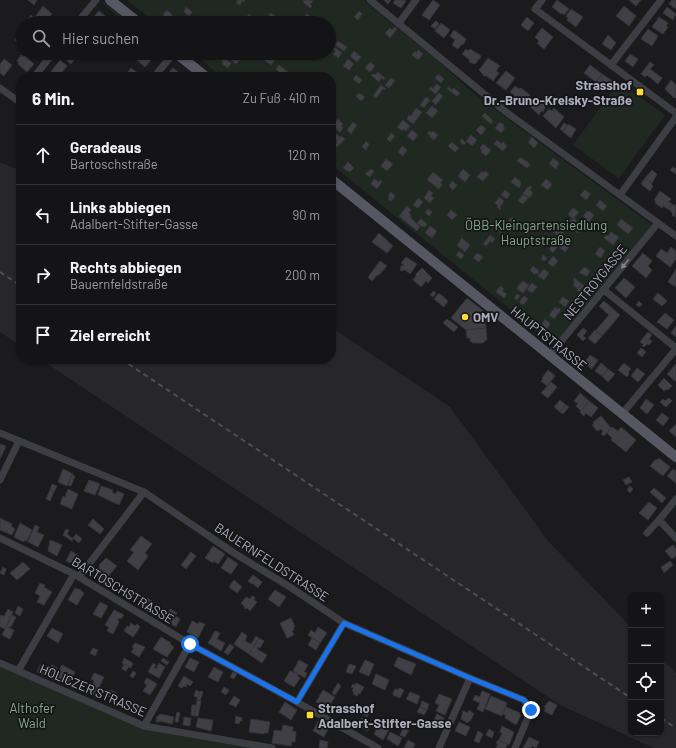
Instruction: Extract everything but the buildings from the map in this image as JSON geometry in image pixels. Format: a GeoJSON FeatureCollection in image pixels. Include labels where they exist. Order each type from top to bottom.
{"type":"FeatureCollection","features":[{"type":"Feature","properties":{"kind":"main road"},"geometry":{"type":"LineString","coordinates":[[110,0],[130,16]]}},
{"type":"Feature","properties":{"kind":"main road"},"geometry":{"type":"LineString","coordinates":[[184,60],[200,72]]}},
{"type":"Feature","properties":{"kind":"main road","name":"HAUPTSTRASSE"},"geometry":{"type":"LineString","coordinates":[[336,183],[676,457]]}},
{"type":"Feature","properties":{"kind":"street"},"geometry":{"type":"LineString","coordinates":[[83,16],[96,0]]}},
{"type":"Feature","properties":{"kind":"street"},"geometry":{"type":"LineString","coordinates":[[370,0],[506,112],[676,236]]}},
{"type":"Feature","properties":{"kind":"street"},"geometry":{"type":"LineString","coordinates":[[399,23],[416,0]]}},
{"type":"Feature","properties":{"kind":"street"},"geometry":{"type":"LineString","coordinates":[[542,0],[535,9],[676,113]]}},
{"type":"Feature","properties":{"kind":"street"},"geometry":{"type":"LineString","coordinates":[[611,65],[661,0]]}},
{"type":"Feature","properties":{"kind":"street"},"geometry":{"type":"LineString","coordinates":[[38,72],[47,60]]}},
{"type":"Feature","properties":{"kind":"street"},"geometry":{"type":"LineString","coordinates":[[158,72],[169,60]]}},
{"type":"Feature","properties":{"kind":"street"},"geometry":{"type":"LineString","coordinates":[[0,88],[16,96]]}},
{"type":"Feature","properties":{"kind":"street"},"geometry":{"type":"LineString","coordinates":[[620,195],[676,117]]}},
{"type":"Feature","properties":{"kind":"street","name":"NESTROYGASSE"},"geometry":{"type":"LineString","coordinates":[[550,356],[658,223]]}},
{"type":"Feature","properties":{"kind":"street"},"geometry":{"type":"LineString","coordinates":[[604,290],[676,348],[622,414]]}},
{"type":"Feature","properties":{"kind":"street","name":"BAUERNFELDSTRASSE"},"geometry":{"type":"LineString","coordinates":[[0,433],[144,492],[234,553],[290,587],[344,623],[524,700],[531,710],[515,748]]}},
{"type":"Feature","properties":{"kind":"street"},"geometry":{"type":"LineString","coordinates":[[0,480],[19,441]]}},
{"type":"Feature","properties":{"kind":"street"},"geometry":{"type":"LineString","coordinates":[[18,671],[76,575],[144,492]]}},
{"type":"Feature","properties":{"kind":"street"},"geometry":{"type":"LineString","coordinates":[[647,533],[676,499]]}},
{"type":"Feature","properties":{"kind":"street"},"geometry":{"type":"LineString","coordinates":[[659,520],[676,538]]}},
{"type":"Feature","properties":{"kind":"street","name":"BARTOSCHSTRASSE"},"geometry":{"type":"LineString","coordinates":[[0,538],[76,575],[190,644],[378,748]]}},
{"type":"Feature","properties":{"kind":"street"},"geometry":{"type":"LineString","coordinates":[[297,702],[344,623]]}},
{"type":"Feature","properties":{"kind":"street"},"geometry":{"type":"LineString","coordinates":[[144,726],[190,644]]}},
{"type":"Feature","properties":{"kind":"street","name":"HOLICZER STRASSE"},"geometry":{"type":"LineString","coordinates":[[0,663],[144,726],[272,748]]}},
{"type":"Feature","properties":{"kind":"street"},"geometry":{"type":"LineString","coordinates":[[439,748],[470,678]]}},
{"type":"Feature","properties":{"kind":"shaded area"},"geometry":{"type":"Polygon","coordinates":[[[0,162],[16,169],[16,343],[0,332],[0,162]]]}},
{"type":"Feature","properties":{"kind":"shaded area"},"geometry":{"type":"Polygon","coordinates":[[[336,330],[450,407],[549,542],[628,624],[628,736],[664,736],[664,661],[676,673],[676,748],[654,748],[560,705],[48,364],[336,364],[336,330]]]}},
{"type":"Feature","properties":{"kind":"green space","name":"ÖBB-Kleingartensiedlung Hauptstraße"},"geometry":{"type":"Polygon","coordinates":[[[127,0],[363,0],[438,61],[474,94],[652,225],[554,345],[336,168],[336,72],[216,72],[201,60],[336,60],[336,16],[147,16],[127,0]]]}},
{"type":"Feature","properties":{"kind":"green space"},"geometry":{"type":"Polygon","coordinates":[[[101,2],[121,16],[118,16],[101,2]]]}},
{"type":"Feature","properties":{"kind":"green space"},"geometry":{"type":"Polygon","coordinates":[[[619,82],[665,115],[619,178],[573,145],[619,82]]]}},
{"type":"Feature","properties":{"kind":"green space","name":"Althofer Wald"},"geometry":{"type":"Polygon","coordinates":[[[0,667],[143,728],[256,748],[0,748],[0,667]]]}},
{"type":"Feature","properties":{"kind":"railway"},"geometry":{"type":"LineString","coordinates":[[0,272],[16,283]]}},
{"type":"Feature","properties":{"kind":"railway"},"geometry":{"type":"LineString","coordinates":[[129,364],[628,696]]}},
{"type":"Feature","properties":{"kind":"railway"},"geometry":{"type":"LineString","coordinates":[[664,720],[676,728]]}},
{"type":"Feature","properties":{"kind":"place","name":"Strasshof Dr.-Bruno-Kreisky-Straße"},"geometry":{"type":"Point","coordinates":[640,92]}},
{"type":"Feature","properties":{"kind":"place","name":"OMV"},"geometry":{"type":"Point","coordinates":[465,317]}},
{"type":"Feature","properties":{"kind":"place","name":"Strasshof Adalbert-Stifter-Gasse"},"geometry":{"type":"Point","coordinates":[310,715]}},
{"type":"Feature","properties":{"kind":"route"},"geometry":{"type":"LineString","coordinates":[[190,644],[297,702],[344,623],[524,700],[531,710]]}}]}
